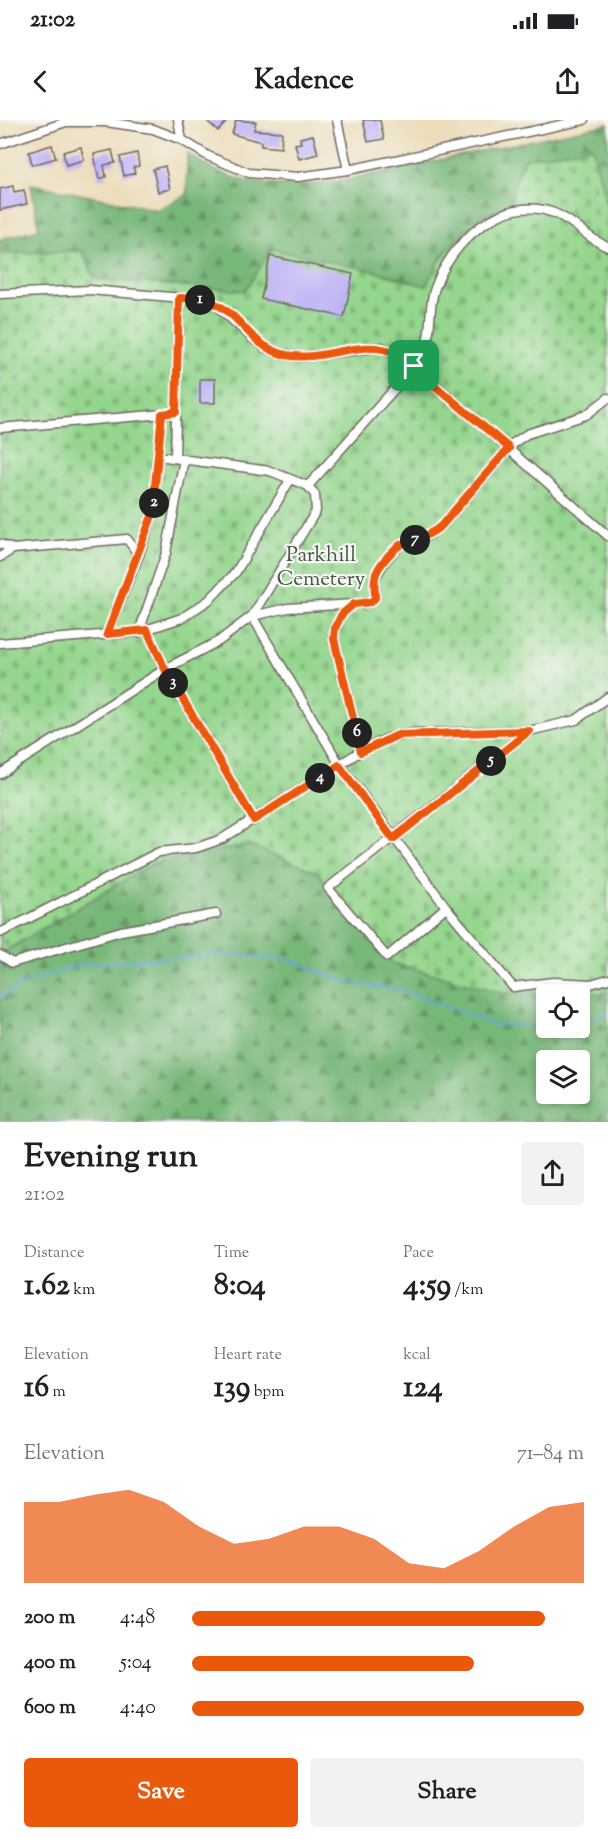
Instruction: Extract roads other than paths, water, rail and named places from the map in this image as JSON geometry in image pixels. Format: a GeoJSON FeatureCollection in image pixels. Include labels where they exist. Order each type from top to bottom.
{"type":"FeatureCollection","features":[{"type":"Feature","properties":{"kind":"street"},"geometry":{"type":"LineString","coordinates":[[178,120],[182,140]]}},
{"type":"Feature","properties":{"kind":"street"},"geometry":{"type":"LineString","coordinates":[[337,120],[348,170]]}},
{"type":"Feature","properties":{"kind":"street"},"geometry":{"type":"LineString","coordinates":[[0,144],[51,123],[83,121],[116,123],[153,129],[182,140],[208,156],[249,173],[298,177],[348,170],[584,120]]}},
{"type":"Feature","properties":{"kind":"street"},"geometry":{"type":"LineString","coordinates":[[308,486],[414,366],[429,338],[431,305],[442,270],[458,248],[483,223],[515,210],[542,210],[570,221],[594,242],[608,247]]}},
{"type":"Feature","properties":{"kind":"street"},"geometry":{"type":"LineString","coordinates":[[0,294],[90,290],[179,298],[215,304],[251,338],[266,348],[285,355],[302,357],[382,347],[414,366],[608,536]]}},
{"type":"Feature","properties":{"kind":"street"},"geometry":{"type":"LineString","coordinates":[[179,298],[176,412],[179,458],[166,553],[143,631],[254,820]]}},
{"type":"Feature","properties":{"kind":"street"},"geometry":{"type":"LineString","coordinates":[[252,616],[288,608],[371,602],[375,598],[375,578],[386,560],[400,545],[422,539],[441,526],[509,448],[527,434],[586,416],[608,398]]}},
{"type":"Feature","properties":{"kind":"street"},"geometry":{"type":"LineString","coordinates":[[0,428],[176,412]]}},
{"type":"Feature","properties":{"kind":"street"},"geometry":{"type":"LineString","coordinates":[[107,634],[148,532],[162,414]]}},
{"type":"Feature","properties":{"kind":"street"},"geometry":{"type":"LineString","coordinates":[[0,774],[165,669],[219,641],[252,616],[316,511],[315,495],[308,486],[270,471],[158,456]]}},
{"type":"Feature","properties":{"kind":"street"},"geometry":{"type":"LineString","coordinates":[[0,643],[143,631],[182,618],[222,589],[255,542],[290,480]]}},
{"type":"Feature","properties":{"kind":"street"},"geometry":{"type":"LineString","coordinates":[[0,544],[13,549],[127,539],[148,532]]}},
{"type":"Feature","properties":{"kind":"street"},"geometry":{"type":"LineString","coordinates":[[127,539],[139,555]]}},
{"type":"Feature","properties":{"kind":"street"},"geometry":{"type":"LineString","coordinates":[[0,557],[13,549]]}},
{"type":"Feature","properties":{"kind":"street"},"geometry":{"type":"LineString","coordinates":[[354,604],[342,614],[335,628],[334,639],[361,752]]}},
{"type":"Feature","properties":{"kind":"street"},"geometry":{"type":"LineString","coordinates":[[252,616],[339,765],[393,839],[513,987],[552,982],[591,984],[608,979]]}},
{"type":"Feature","properties":{"kind":"street"},"geometry":{"type":"LineString","coordinates":[[0,933],[159,852],[196,848],[222,839],[339,765],[398,735],[529,731],[576,720],[608,697]]}},
{"type":"Feature","properties":{"kind":"street"},"geometry":{"type":"LineString","coordinates":[[446,906],[387,957],[328,888],[529,731]]}},
{"type":"Feature","properties":{"kind":"street"},"geometry":{"type":"LineString","coordinates":[[0,954],[12,963],[121,931],[216,914]]}},
{"type":"Feature","properties":{"kind":"waterway"},"geometry":{"type":"LineString","coordinates":[[0,997],[28,982],[81,964],[228,954],[290,960],[347,982],[401,990],[495,1025],[536,1025]]}},
{"type":"Feature","properties":{"kind":"waterway"},"geometry":{"type":"LineString","coordinates":[[590,1018],[608,1013]]}},
{"type":"Feature","properties":{"kind":"park label","name":"Parkhill Cemetery"},"geometry":{"type":"Point","coordinates":[321,568]}}]}
